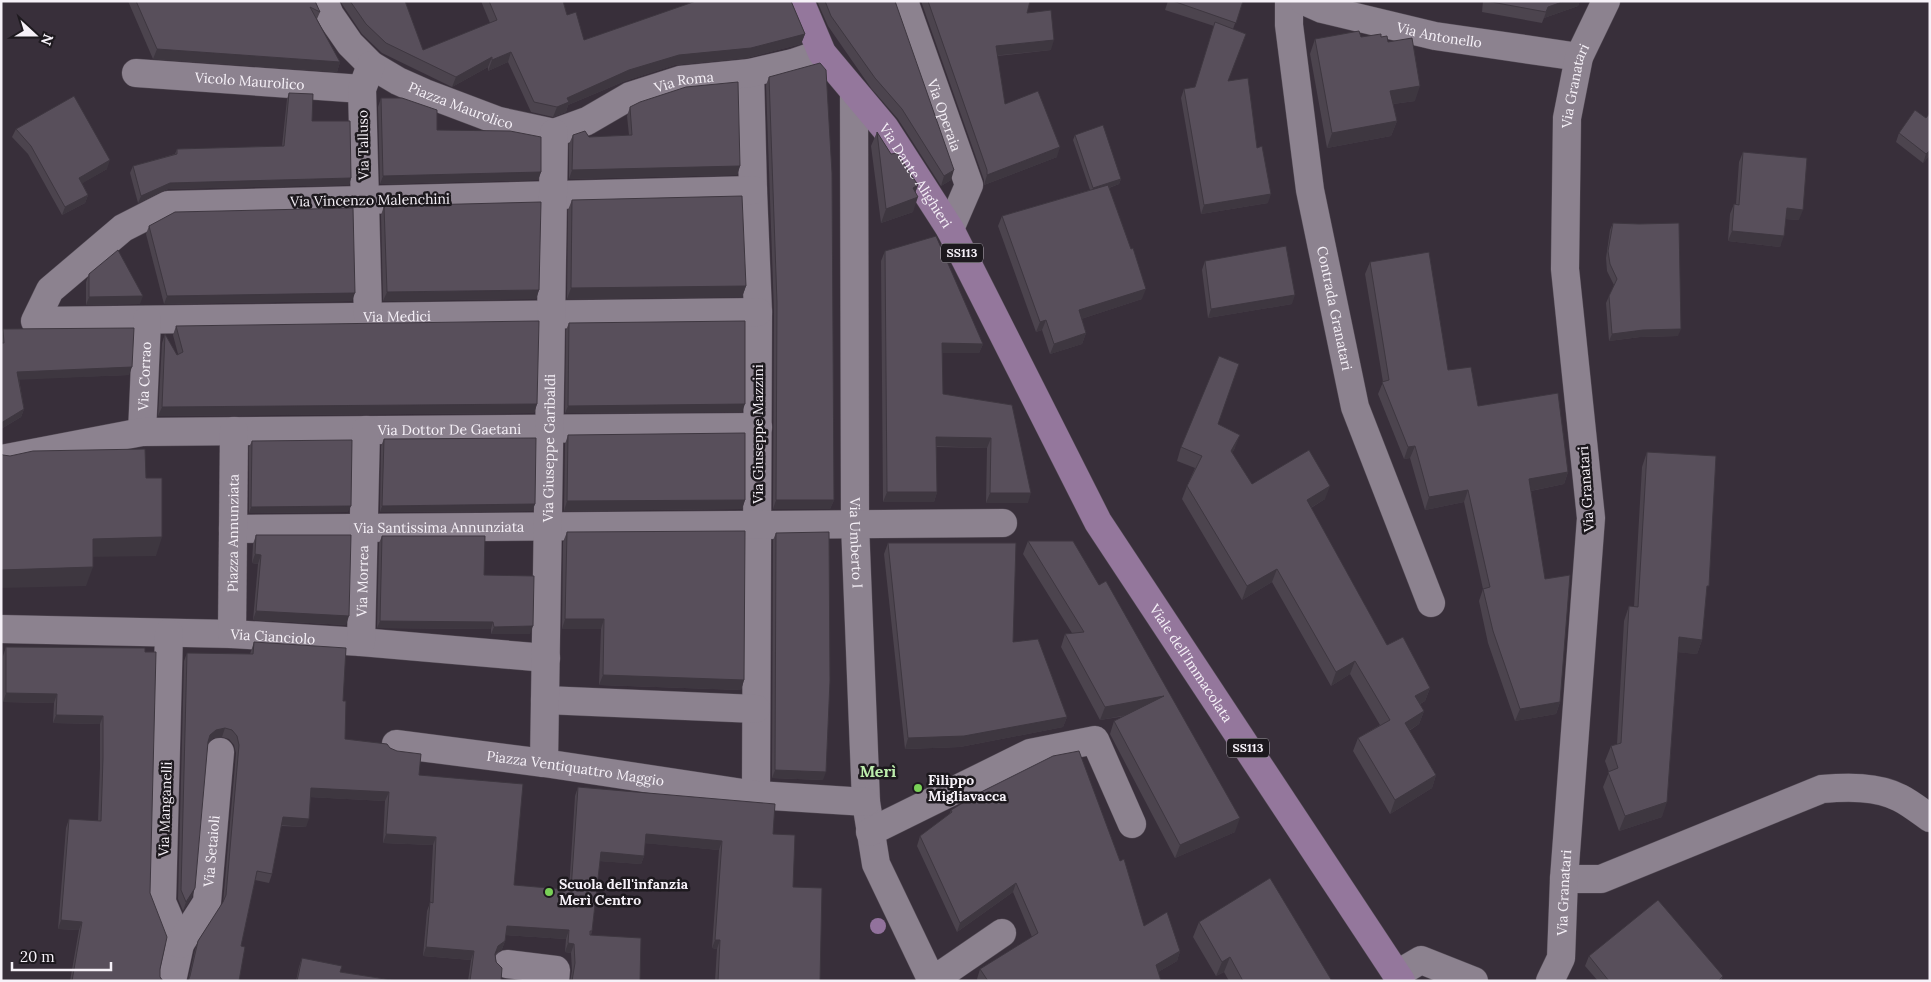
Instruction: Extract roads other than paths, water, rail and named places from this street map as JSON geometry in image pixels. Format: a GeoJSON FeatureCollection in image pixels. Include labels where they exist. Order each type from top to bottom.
{"type":"FeatureCollection","features":[{"type":"Feature","properties":{"kind":"main road","name":"Via Dante Alighieri"},"geometry":{"type":"LineString","coordinates":[[800,1],[822,53],[885,128],[950,229],[1098,522]]}},
{"type":"Feature","properties":{"kind":"main road","name":"Viale dell'Immacolata"},"geometry":{"type":"LineString","coordinates":[[1098,522],[1399,978]]}},
{"type":"Feature","properties":{"kind":"street"},"geometry":{"type":"LineString","coordinates":[[324,1],[330,16],[350,44],[367,77]]}},
{"type":"Feature","properties":{"kind":"street","name":"Via Operaia"},"geometry":{"type":"LineString","coordinates":[[904,1],[969,185],[950,229]]}},
{"type":"Feature","properties":{"kind":"street","name":"Contrada Granatari"},"geometry":{"type":"LineString","coordinates":[[1289,1],[1289,25],[1310,190],[1355,407],[1431,603]]}},
{"type":"Feature","properties":{"kind":"street","name":"Via Antonello"},"geometry":{"type":"LineString","coordinates":[[1304,1],[1322,9],[1435,36],[1578,57]]}},
{"type":"Feature","properties":{"kind":"street","name":"Via Granatari"},"geometry":{"type":"LineString","coordinates":[[1550,981],[1561,958],[1564,879],[1591,518],[1565,270],[1567,118],[1578,57],[1606,1]]}},
{"type":"Feature","properties":{"kind":"street","name":"Via Roma"},"geometry":{"type":"LineString","coordinates":[[554,134],[587,121],[630,96],[680,80],[750,74],[822,53]]}},
{"type":"Feature","properties":{"kind":"street","name":"Vicolo Maurolico"},"geometry":{"type":"LineString","coordinates":[[136,73],[367,77]]}},
{"type":"Feature","properties":{"kind":"street","name":"Via Giuseppe Mazzini"},"geometry":{"type":"LineString","coordinates":[[750,74],[758,312],[756,795]]}},
{"type":"Feature","properties":{"kind":"street","name":"Piazza Maurolico"},"geometry":{"type":"LineString","coordinates":[[367,77],[398,81],[499,121],[554,134]]}},
{"type":"Feature","properties":{"kind":"street","name":"Via Talluso"},"geometry":{"type":"LineString","coordinates":[[367,77],[364,200],[368,317]]}},
{"type":"Feature","properties":{"kind":"street","name":"Via Umberto I"},"geometry":{"type":"LineString","coordinates":[[854,92],[855,524],[866,802],[876,864],[932,981]]}},
{"type":"Feature","properties":{"kind":"street","name":"Via Giuseppe Garibaldi"},"geometry":{"type":"LineString","coordinates":[[544,763],[554,134]]}},
{"type":"Feature","properties":{"kind":"street","name":"Via Vincenzo Malenchini"},"geometry":{"type":"LineString","coordinates":[[35,321],[50,290],[123,228],[168,205],[753,190]]}},
{"type":"Feature","properties":{"kind":"street","name":"Via Medici"},"geometry":{"type":"LineString","coordinates":[[35,321],[758,312]]}},
{"type":"Feature","properties":{"kind":"street","name":"Via Corrao"},"geometry":{"type":"LineString","coordinates":[[142,432],[146,320]]}},
{"type":"Feature","properties":{"kind":"street","name":"Via Dottor De Gaetani"},"geometry":{"type":"LineString","coordinates":[[1,459],[142,432],[758,427]]}},
{"type":"Feature","properties":{"kind":"street","name":"Via Morrea"},"geometry":{"type":"LineString","coordinates":[[362,642],[366,430]]}},
{"type":"Feature","properties":{"kind":"street","name":"Piazza Annunziata"},"geometry":{"type":"LineString","coordinates":[[232,634],[234,432]]}},
{"type":"Feature","properties":{"kind":"street","name":"Via Santissima Annunziata"},"geometry":{"type":"LineString","coordinates":[[233,529],[1003,523]]}},
{"type":"Feature","properties":{"kind":"street","name":"Via Cianciolo"},"geometry":{"type":"LineString","coordinates":[[1,629],[232,634],[362,642],[546,658]]}},
{"type":"Feature","properties":{"kind":"street","name":"Via Manganelli"},"geometry":{"type":"LineString","coordinates":[[169,633],[162,902],[180,944]]}},
{"type":"Feature","properties":{"kind":"street"},"geometry":{"type":"LineString","coordinates":[[545,700],[756,709]]}},
{"type":"Feature","properties":{"kind":"street"},"geometry":{"type":"LineString","coordinates":[[870,832],[1030,753],[1095,740],[1132,824]]}},
{"type":"Feature","properties":{"kind":"street","name":"Piazza Ventiquattro Maggio"},"geometry":{"type":"LineString","coordinates":[[396,744],[544,763],[756,795],[866,802]]}},
{"type":"Feature","properties":{"kind":"street","name":"Via Setaioli"},"geometry":{"type":"LineString","coordinates":[[180,944],[207,902],[220,752]]}},
{"type":"Feature","properties":{"kind":"street"},"geometry":{"type":"LineString","coordinates":[[1564,879],[1601,878],[1822,788],[1846,787],[1882,791],[1899,798],[1930,818]]}},
{"type":"Feature","properties":{"kind":"street"},"geometry":{"type":"LineString","coordinates":[[932,981],[1002,933]]}},
{"type":"Feature","properties":{"kind":"street"},"geometry":{"type":"LineString","coordinates":[[172,981],[180,944]]}},
{"type":"Feature","properties":{"kind":"street"},"geometry":{"type":"LineString","coordinates":[[1399,978],[1421,960],[1474,981]]}},
{"type":"Feature","properties":{"kind":"street"},"geometry":{"type":"LineString","coordinates":[[507,964],[556,970],[555,981]]}},
{"type":"Feature","properties":{"kind":"place","name":"Filippo Migliavacca"},"geometry":{"type":"Point","coordinates":[918,788]}},
{"type":"Feature","properties":{"kind":"place","name":"Scuola dell'infanzia Merì Centro"},"geometry":{"type":"Point","coordinates":[549,892]}},
{"type":"Feature","properties":{"kind":"district","name":"Merì"},"geometry":{"type":"Point","coordinates":[878,771]}}]}
